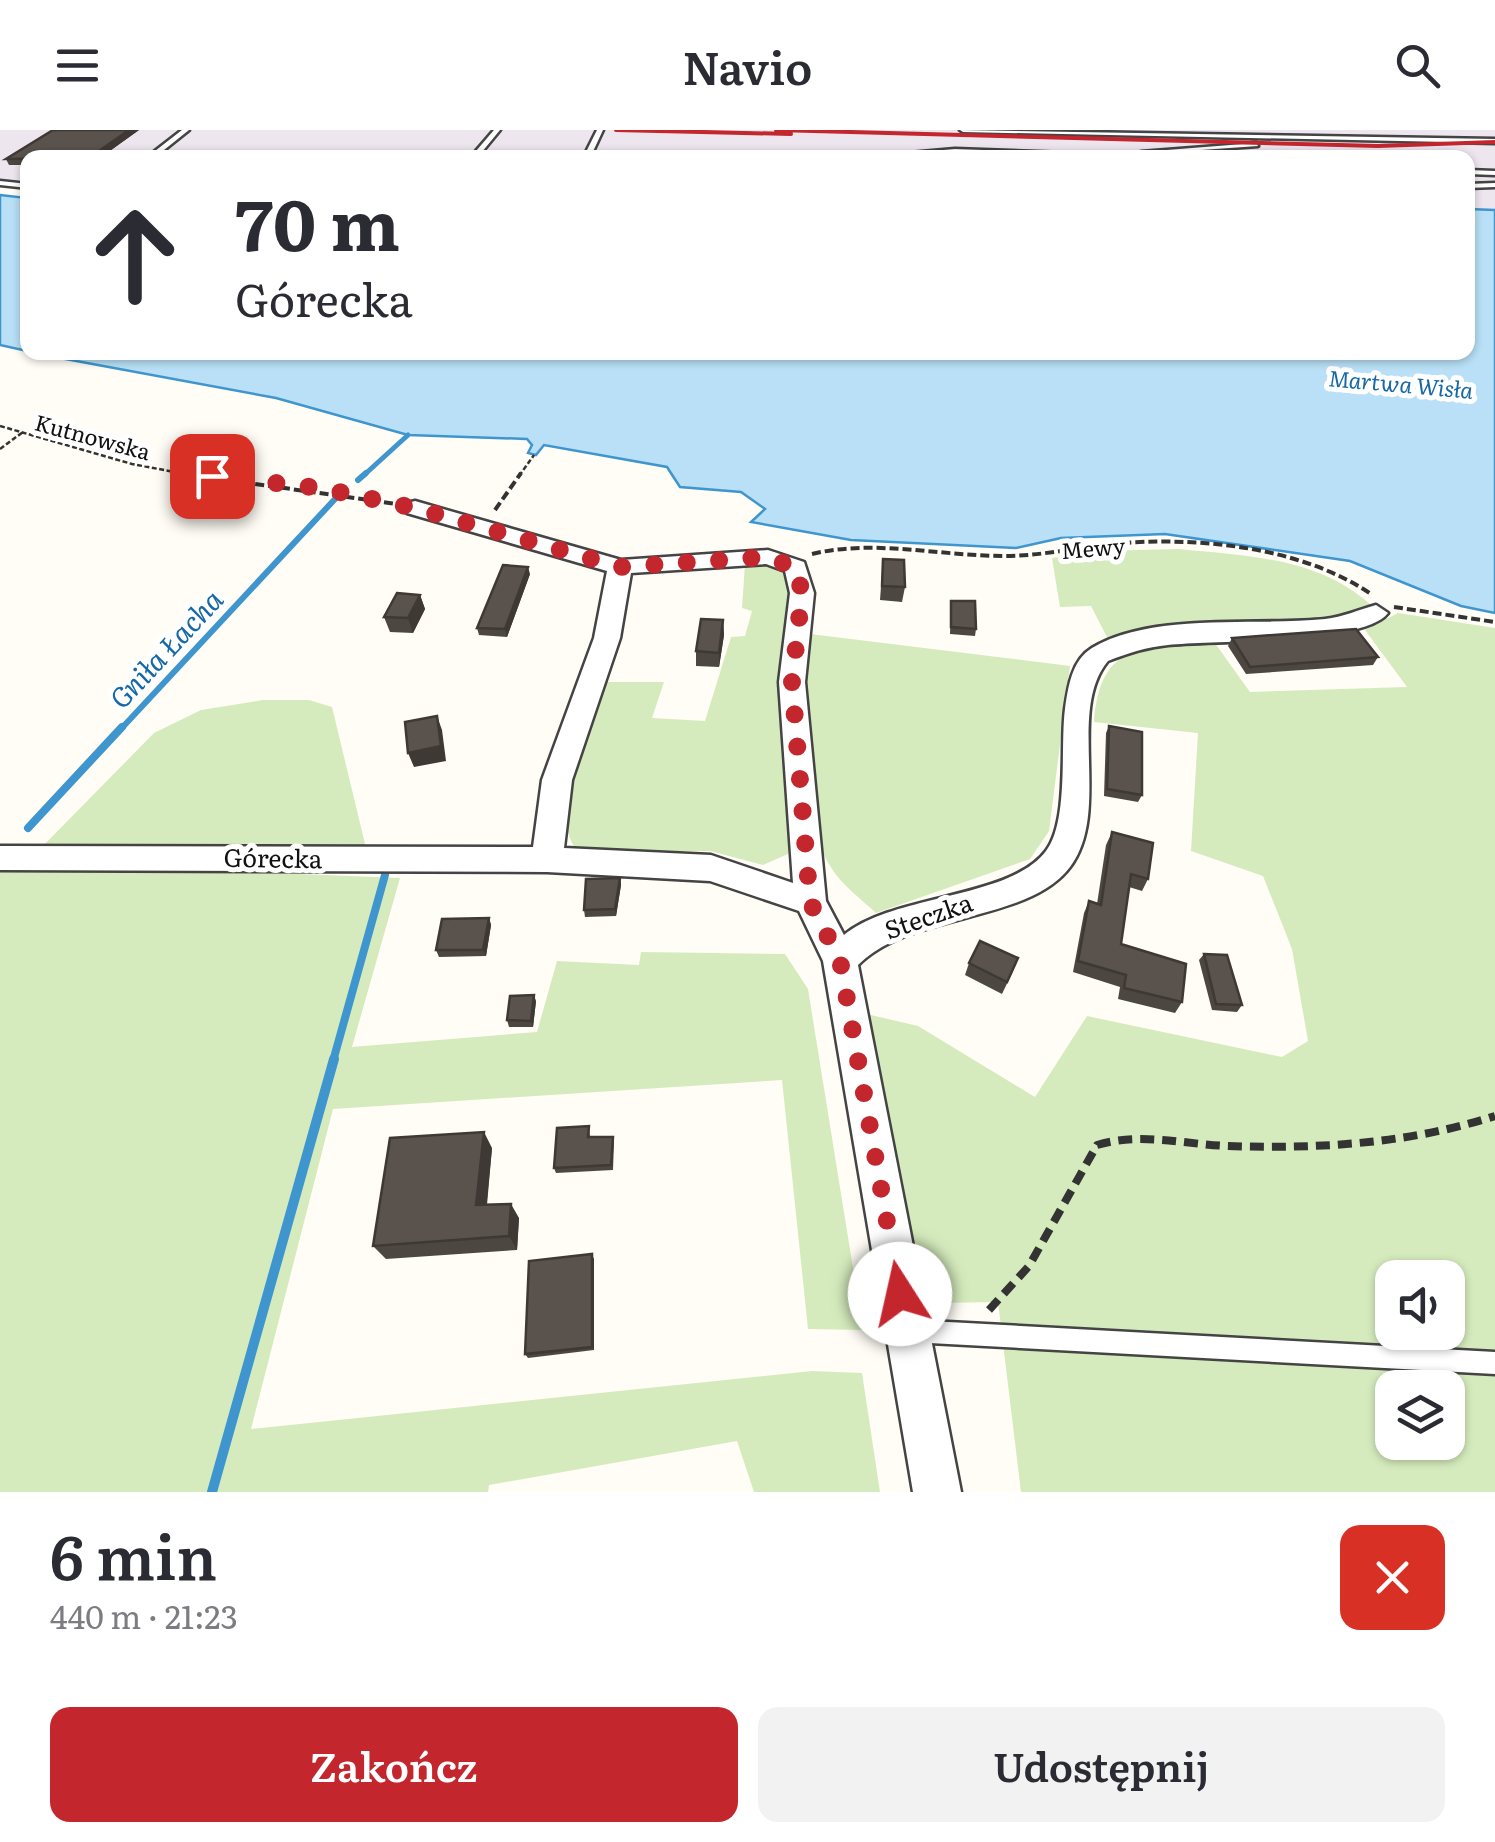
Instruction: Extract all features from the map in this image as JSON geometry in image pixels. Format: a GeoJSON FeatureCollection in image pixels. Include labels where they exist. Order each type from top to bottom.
{"type":"FeatureCollection","features":[{"type":"Feature","properties":{"kind":"street"},"geometry":{"type":"LineString","coordinates":[[415,508],[620,567],[754,557],[791,563],[802,583],[792,682],[810,902],[840,960],[937,1492]]}},
{"type":"Feature","properties":{"kind":"street"},"geometry":{"type":"LineString","coordinates":[[547,860],[557,780],[607,638],[620,567]]}},
{"type":"Feature","properties":{"kind":"street","name":"Steczka"},"geometry":{"type":"LineString","coordinates":[[840,960],[867,936],[1022,882],[1058,859],[1078,799],[1080,689],[1086,664],[1101,653],[1212,632],[1344,624],[1378,605]]}},
{"type":"Feature","properties":{"kind":"street","name":"Górecka"},"geometry":{"type":"LineString","coordinates":[[0,858],[547,860],[711,868],[810,902]]}},
{"type":"Feature","properties":{"kind":"lane"},"geometry":{"type":"LineString","coordinates":[[159,150],[186,130]]}},
{"type":"Feature","properties":{"kind":"lane"},"geometry":{"type":"LineString","coordinates":[[479,150],[497,130]]}},
{"type":"Feature","properties":{"kind":"lane"},"geometry":{"type":"LineString","coordinates":[[963,130],[1495,141]]}},
{"type":"Feature","properties":{"kind":"lane"},"geometry":{"type":"LineString","coordinates":[[1170,150],[1350,138]]}},
{"type":"Feature","properties":{"kind":"lane"},"geometry":{"type":"LineString","coordinates":[[907,1331],[1495,1363]]}},
{"type":"Feature","properties":{"kind":"path","name":"Kutnowska"},"geometry":{"type":"LineString","coordinates":[[0,426],[72,450],[175,472],[321,488],[415,508]]}},
{"type":"Feature","properties":{"kind":"path"},"geometry":{"type":"LineString","coordinates":[[0,449],[23,432]]}},
{"type":"Feature","properties":{"kind":"path"},"geometry":{"type":"LineString","coordinates":[[481,529],[534,455]]}},
{"type":"Feature","properties":{"kind":"path","name":"Mewy"},"geometry":{"type":"LineString","coordinates":[[791,563],[820,551],[1014,556],[1131,543],[1194,546],[1289,560],[1346,576],[1378,605]]}},
{"type":"Feature","properties":{"kind":"path"},"geometry":{"type":"LineString","coordinates":[[1378,605],[1442,610],[1495,622]]}},
{"type":"Feature","properties":{"kind":"path"},"geometry":{"type":"LineString","coordinates":[[967,1336],[1029,1266],[1096,1145],[1118,1137],[1142,1136],[1224,1146],[1385,1142],[1428,1136],[1495,1116]]}},
{"type":"Feature","properties":{"kind":"shaded area"},"geometry":{"type":"Polygon","coordinates":[[[0,130],[1495,130],[1495,210],[1475,209],[1475,150],[20,150],[20,188],[0,186],[0,130]]]}},
{"type":"Feature","properties":{"kind":"green space"},"geometry":{"type":"Polygon","coordinates":[[[1179,549],[1256,557],[1306,568],[1329,577],[1372,606],[1357,619],[1110,643],[1091,606],[1060,607],[1052,558],[1100,551],[1179,549]]]}},
{"type":"Feature","properties":{"kind":"green space"},"geometry":{"type":"Polygon","coordinates":[[[777,563],[791,573],[792,584],[781,679],[791,836],[788,854],[763,865],[710,851],[577,851],[569,834],[567,791],[602,682],[664,682],[652,718],[705,721],[731,637],[745,636],[752,611],[742,608],[745,564],[777,563]]]}},
{"type":"Feature","properties":{"kind":"green space"},"geometry":{"type":"Polygon","coordinates":[[[1398,613],[1495,628],[1495,1492],[1021,1492],[998,1302],[936,1303],[918,1288],[858,1012],[918,1026],[1035,1097],[1087,1016],[1282,1057],[1308,1041],[1292,949],[1263,876],[1191,851],[1198,733],[1094,722],[1098,695],[1116,662],[1130,653],[1212,639],[1250,692],[1407,687],[1365,630],[1398,613]]]}},
{"type":"Feature","properties":{"kind":"green space"},"geometry":{"type":"Polygon","coordinates":[[[810,634],[1070,666],[1049,831],[1030,859],[876,913],[847,887],[819,844],[806,785],[803,723],[810,634]]]}},
{"type":"Feature","properties":{"kind":"green space"},"geometry":{"type":"Polygon","coordinates":[[[263,700],[309,700],[332,707],[366,848],[37,852],[154,733],[201,710],[263,700]]]}},
{"type":"Feature","properties":{"kind":"green space"},"geometry":{"type":"Polygon","coordinates":[[[0,867],[123,867],[400,878],[352,1047],[537,1032],[557,961],[639,965],[641,952],[785,954],[808,989],[863,1330],[808,1329],[782,1080],[333,1109],[251,1429],[812,1371],[862,1373],[880,1492],[754,1492],[737,1441],[489,1485],[488,1492],[0,1492],[0,867]]]}},
{"type":"Feature","properties":{"kind":"water"},"geometry":{"type":"Polygon","coordinates":[[[0,195],[20,197],[20,349],[0,345],[0,195]]]}},
{"type":"Feature","properties":{"kind":"water","name":"Martwa Wisła"},"geometry":{"type":"Polygon","coordinates":[[[1475,209],[1495,210],[1495,613],[1461,606],[1350,561],[1165,534],[1061,538],[1016,548],[851,540],[751,522],[765,509],[741,492],[680,487],[667,467],[544,445],[536,455],[528,453],[532,445],[527,439],[408,435],[276,398],[71,360],[1475,360],[1475,209]]]}},
{"type":"Feature","properties":{"kind":"building"},"geometry":{"type":"Polygon","coordinates":[[[53,130],[129,130],[100,150],[21,150],[53,130]]]}},
{"type":"Feature","properties":{"kind":"building"},"geometry":{"type":"Polygon","coordinates":[[[883,559],[904,560],[905,587],[882,586],[883,559]]]}},
{"type":"Feature","properties":{"kind":"building"},"geometry":{"type":"Polygon","coordinates":[[[503,565],[528,567],[505,629],[477,628],[503,565]]]}},
{"type":"Feature","properties":{"kind":"building"},"geometry":{"type":"Polygon","coordinates":[[[397,593],[420,595],[408,618],[384,617],[397,593]]]}},
{"type":"Feature","properties":{"kind":"building"},"geometry":{"type":"Polygon","coordinates":[[[951,601],[975,601],[976,629],[951,627],[951,601]]]}},
{"type":"Feature","properties":{"kind":"building"},"geometry":{"type":"Polygon","coordinates":[[[701,619],[723,620],[719,653],[696,651],[701,619]]]}},
{"type":"Feature","properties":{"kind":"building"},"geometry":{"type":"Polygon","coordinates":[[[1356,629],[1378,657],[1250,667],[1232,638],[1356,629]]]}},
{"type":"Feature","properties":{"kind":"building"},"geometry":{"type":"Polygon","coordinates":[[[437,716],[441,746],[408,753],[405,722],[437,716]]]}},
{"type":"Feature","properties":{"kind":"building"},"geometry":{"type":"Polygon","coordinates":[[[1109,726],[1142,732],[1142,795],[1107,789],[1109,726]]]}},
{"type":"Feature","properties":{"kind":"building"},"geometry":{"type":"Polygon","coordinates":[[[1112,832],[1153,843],[1148,879],[1131,874],[1121,944],[1186,964],[1182,1002],[1124,988],[1126,975],[1078,961],[1089,901],[1101,905],[1112,832]]]}},
{"type":"Feature","properties":{"kind":"building"},"geometry":{"type":"Polygon","coordinates":[[[620,878],[615,909],[584,910],[586,879],[620,878]]]}},
{"type":"Feature","properties":{"kind":"building"},"geometry":{"type":"Polygon","coordinates":[[[489,918],[483,950],[436,950],[442,919],[489,918]]]}},
{"type":"Feature","properties":{"kind":"building"},"geometry":{"type":"Polygon","coordinates":[[[980,941],[1018,958],[1007,982],[969,963],[980,941]]]}},
{"type":"Feature","properties":{"kind":"building"},"geometry":{"type":"Polygon","coordinates":[[[1204,954],[1227,955],[1242,1005],[1216,1004],[1204,954]]]}},
{"type":"Feature","properties":{"kind":"building"},"geometry":{"type":"Polygon","coordinates":[[[534,995],[531,1021],[507,1020],[510,996],[534,995]]]}},
{"type":"Feature","properties":{"kind":"building"},"geometry":{"type":"Polygon","coordinates":[[[589,1126],[588,1137],[613,1137],[611,1165],[554,1168],[557,1128],[589,1126]]]}},
{"type":"Feature","properties":{"kind":"building"},"geometry":{"type":"Polygon","coordinates":[[[484,1132],[476,1205],[511,1204],[509,1236],[373,1246],[390,1138],[484,1132]]]}},
{"type":"Feature","properties":{"kind":"building"},"geometry":{"type":"Polygon","coordinates":[[[592,1254],[592,1347],[525,1354],[529,1261],[592,1254]]]}},
{"type":"Feature","properties":{"kind":"waterway","name":"Gniła Łacha"},"geometry":{"type":"LineString","coordinates":[[363,476],[408,435]]}},
{"type":"Feature","properties":{"kind":"waterway","name":"Gniła Łacha"},"geometry":{"type":"LineString","coordinates":[[358,480],[366,473]]}},
{"type":"Feature","properties":{"kind":"waterway","name":"Gniła Łacha"},"geometry":{"type":"LineString","coordinates":[[120,730],[335,499]]}},
{"type":"Feature","properties":{"kind":"waterway","name":"Gniła Łacha"},"geometry":{"type":"LineString","coordinates":[[28,828],[122,727]]}},
{"type":"Feature","properties":{"kind":"waterway"},"geometry":{"type":"LineString","coordinates":[[333,1061],[385,875]]}},
{"type":"Feature","properties":{"kind":"waterway"},"geometry":{"type":"LineString","coordinates":[[212,1492],[334,1059]]}},
{"type":"Feature","properties":{"kind":"railway"},"geometry":{"type":"LineString","coordinates":[[616,130],[791,134]]}},
{"type":"Feature","properties":{"kind":"railway"},"geometry":{"type":"LineString","coordinates":[[776,130],[1378,146],[1495,142]]}},
{"type":"Feature","properties":{"kind":"route"},"geometry":{"type":"LineString","coordinates":[[212,476],[321,488],[415,508],[620,567],[768,557],[782,559],[796,568],[802,593],[792,682],[810,902],[840,960],[900,1294]]}}]}
